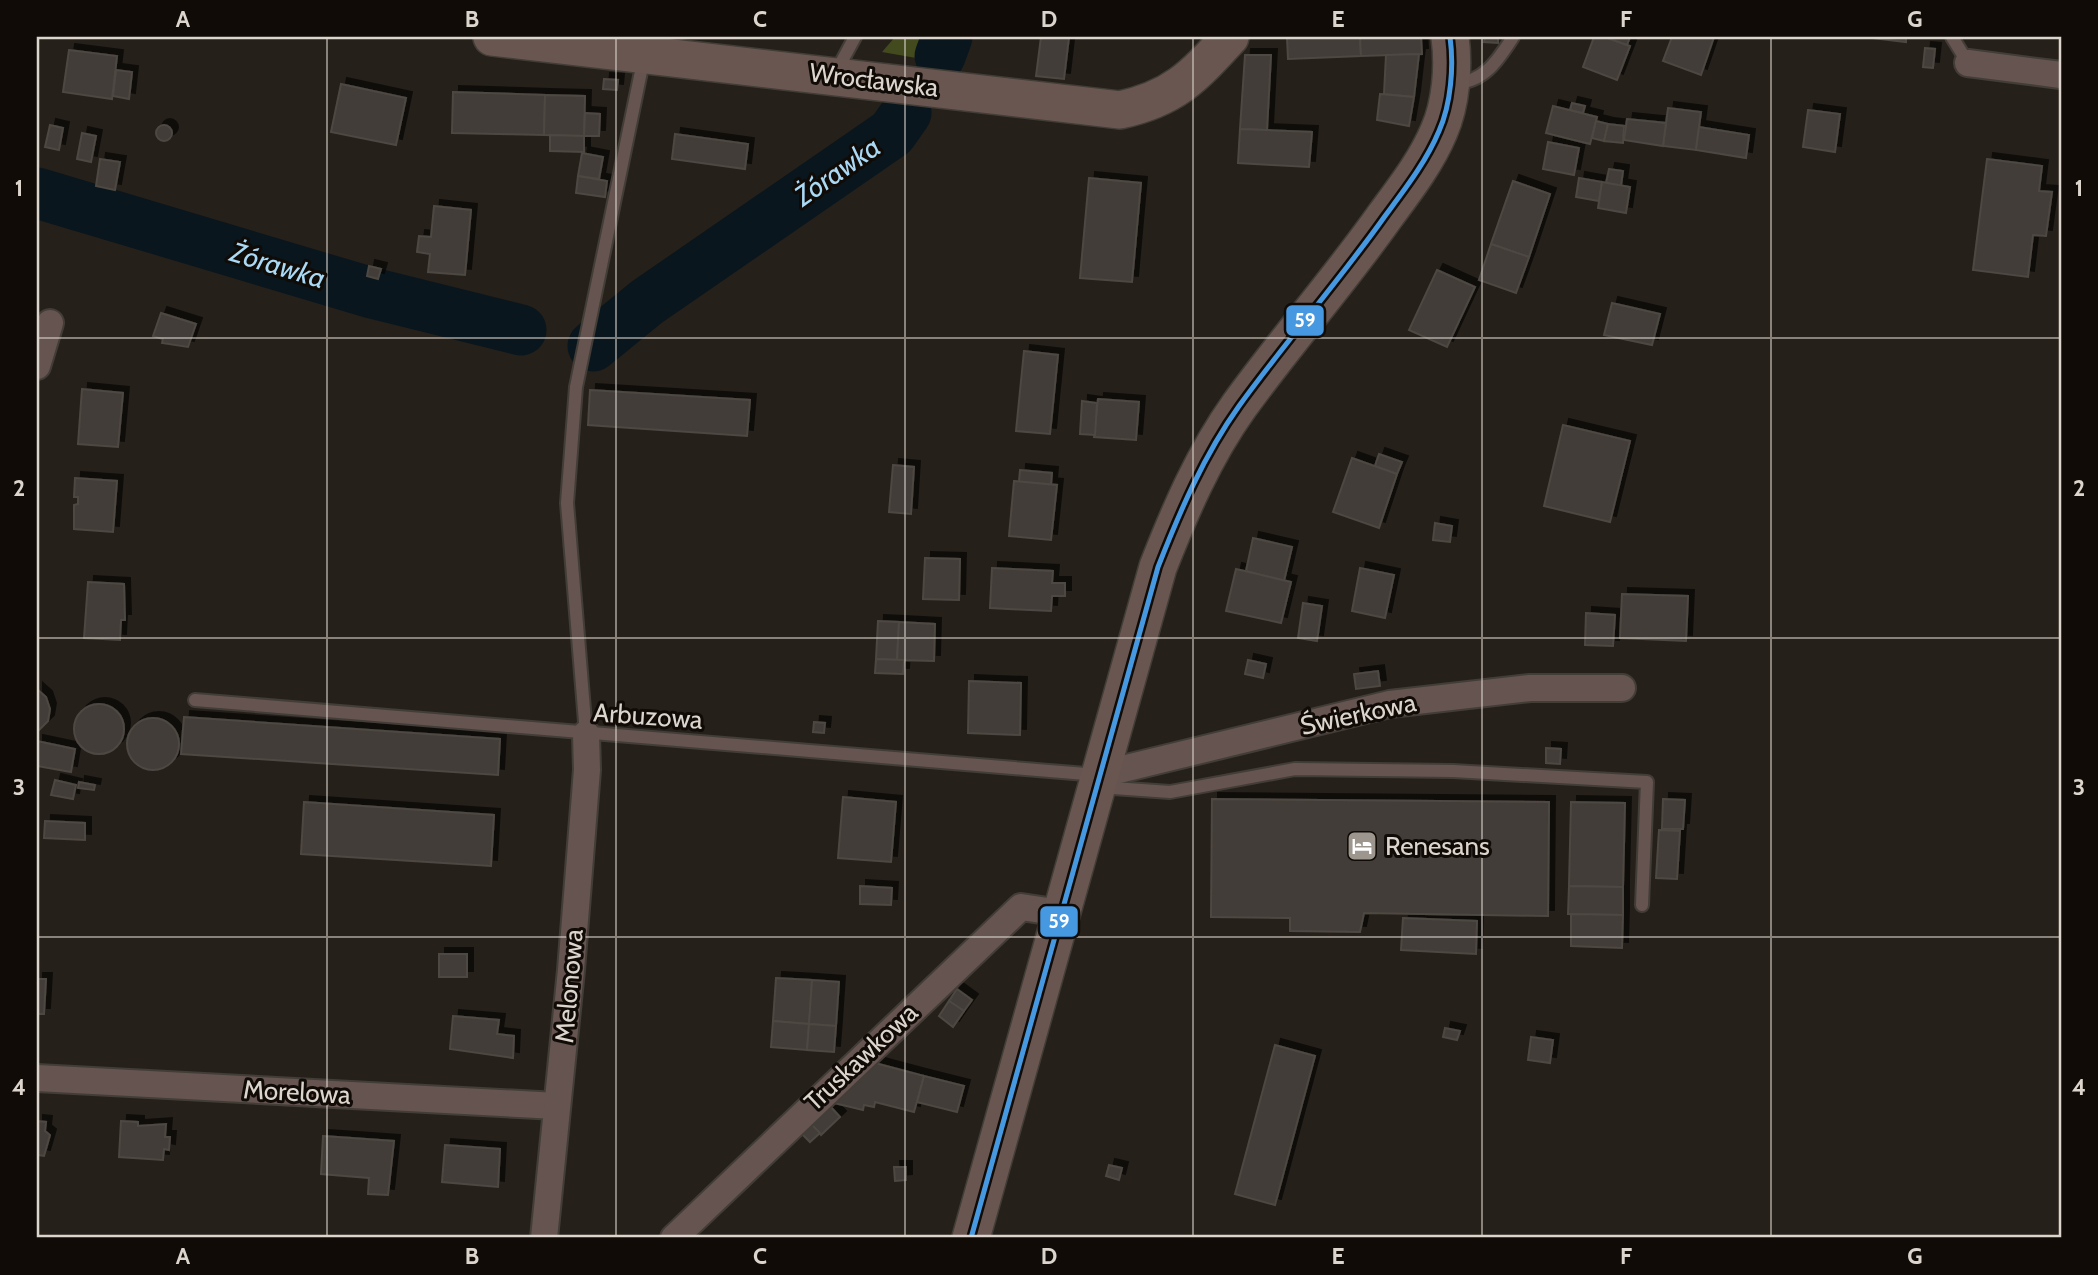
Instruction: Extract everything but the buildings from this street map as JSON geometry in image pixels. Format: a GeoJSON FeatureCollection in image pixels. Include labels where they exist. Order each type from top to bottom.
{"type":"FeatureCollection","features":[{"type":"Feature","properties":{"kind":"street","name":"Wrocławska"},"geometry":{"type":"LineString","coordinates":[[492,37],[1120,110],[1159,100],[1182,86],[1230,37]]}},
{"type":"Feature","properties":{"kind":"street"},"geometry":{"type":"LineString","coordinates":[[971,1238],[1158,567],[1182,506],[1206,459],[1239,406],[1360,252],[1423,163],[1441,128],[1450,83],[1450,37]]}},
{"type":"Feature","properties":{"kind":"street"},"geometry":{"type":"LineString","coordinates":[[1968,62],[2061,75]]}},
{"type":"Feature","properties":{"kind":"street"},"geometry":{"type":"LineString","coordinates":[[37,366],[50,323]]}},
{"type":"Feature","properties":{"kind":"street","name":"Świerkowa"},"geometry":{"type":"LineString","coordinates":[[1097,781],[1390,704],[1530,688],[1622,688]]}},
{"type":"Feature","properties":{"kind":"street","name":"Melonowa"},"geometry":{"type":"LineString","coordinates":[[544,1238],[586,783],[586,734]]}},
{"type":"Feature","properties":{"kind":"street","name":"Truskawkowa"},"geometry":{"type":"LineString","coordinates":[[674,1238],[1021,907],[1061,914]]}},
{"type":"Feature","properties":{"kind":"street","name":"Morelowa"},"geometry":{"type":"LineString","coordinates":[[37,1078],[557,1106]]}},
{"type":"Feature","properties":{"kind":"lane"},"geometry":{"type":"LineString","coordinates":[[834,76],[855,37]]}},
{"type":"Feature","properties":{"kind":"lane"},"geometry":{"type":"LineString","coordinates":[[1450,83],[1467,83],[1483,76],[1513,37]]}},
{"type":"Feature","properties":{"kind":"lane"},"geometry":{"type":"LineString","coordinates":[[1952,37],[1968,62]]}},
{"type":"Feature","properties":{"kind":"lane"},"geometry":{"type":"LineString","coordinates":[[586,734],[567,503],[576,387],[645,53]]}},
{"type":"Feature","properties":{"kind":"lane","name":"Arbuzowa"},"geometry":{"type":"LineString","coordinates":[[195,700],[1097,781],[1170,792],[1295,769],[1453,771],[1647,782],[1642,905]]}},
{"type":"Feature","properties":{"kind":"green space"},"geometry":{"type":"Polygon","coordinates":[[[895,37],[931,37],[916,58],[882,52],[895,37]]]}},
{"type":"Feature","properties":{"kind":"waterway","name":"Żórawka"},"geometry":{"type":"LineString","coordinates":[[940,56],[947,37]]}},
{"type":"Feature","properties":{"kind":"waterway","name":"Żórawka"},"geometry":{"type":"LineString","coordinates":[[593,346],[647,302],[892,133],[906,113]]}},
{"type":"Feature","properties":{"kind":"waterway","name":"Żórawka"},"geometry":{"type":"LineString","coordinates":[[37,193],[372,293],[521,330]]}},
{"type":"Feature","properties":{"kind":"transit line","name":"59"},"geometry":{"type":"LineString","coordinates":[[971,1238],[1166,546],[1194,484],[1226,425],[1367,240],[1428,154],[1443,120],[1449,97],[1452,60],[1450,37]]}},
{"type":"Feature","properties":{"kind":"place","name":"Renesans"},"geometry":{"type":"Point","coordinates":[1362,846]}}]}
